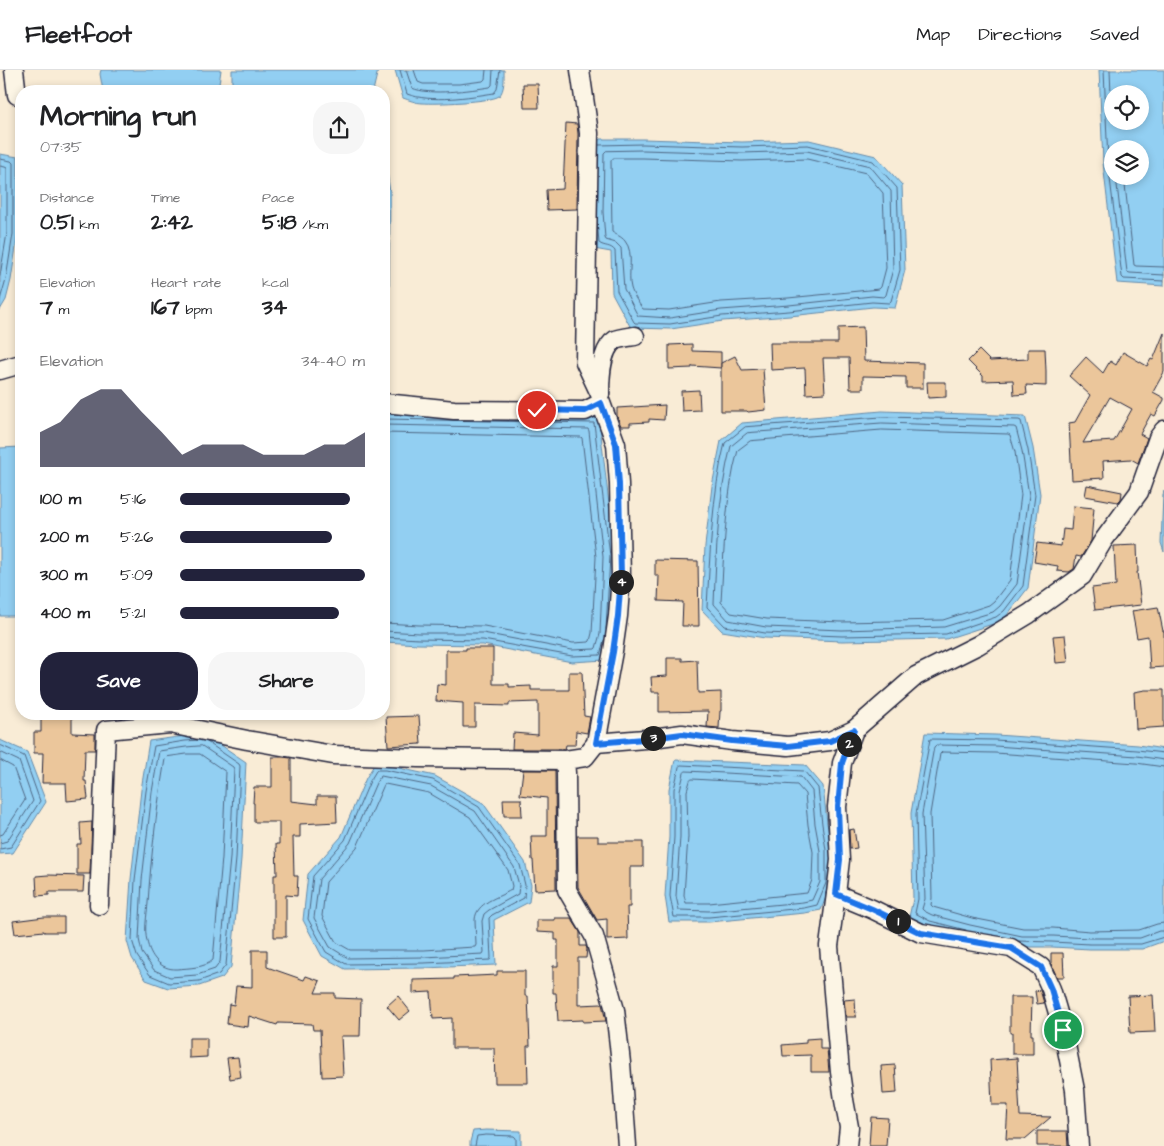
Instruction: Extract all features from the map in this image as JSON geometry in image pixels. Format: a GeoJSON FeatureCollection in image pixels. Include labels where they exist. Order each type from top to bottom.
{"type":"FeatureCollection","features":[{"type":"Feature","properties":{"kind":"street"},"geometry":{"type":"LineString","coordinates":[[14,70],[16,85]]}},
{"type":"Feature","properties":{"kind":"street"},"geometry":{"type":"LineString","coordinates":[[99,905],[106,730],[170,724],[333,755],[418,758],[565,760],[585,757],[596,743],[618,616],[621,576],[619,484],[616,444],[601,399],[585,362],[589,133],[580,70]]}},
{"type":"Feature","properties":{"kind":"street"},"geometry":{"type":"LineString","coordinates":[[601,399],[600,380],[604,353],[615,341],[635,336]]}},
{"type":"Feature","properties":{"kind":"street"},"geometry":{"type":"LineString","coordinates":[[0,370],[15,366]]}},
{"type":"Feature","properties":{"kind":"street"},"geometry":{"type":"LineString","coordinates":[[390,404],[454,410],[585,411],[601,399]]}},
{"type":"Feature","properties":{"kind":"street"},"geometry":{"type":"LineString","coordinates":[[596,743],[682,734],[788,746],[830,741],[854,730],[916,676],[978,645],[1029,614],[1082,576],[1103,541],[1139,492],[1158,438],[1164,430]]}},
{"type":"Feature","properties":{"kind":"street"},"geometry":{"type":"LineString","coordinates":[[847,1146],[849,1128],[840,1072],[829,946],[840,860],[838,807],[842,763],[854,730]]}},
{"type":"Feature","properties":{"kind":"street"},"geometry":{"type":"LineString","coordinates":[[565,760],[566,890],[594,936],[615,1010],[627,1146]]}},
{"type":"Feature","properties":{"kind":"street"},"geometry":{"type":"LineString","coordinates":[[836,894],[921,933],[1011,948],[1041,967],[1051,989],[1063,1030],[1075,1090],[1079,1146]]}},
{"type":"Feature","properties":{"kind":"water"},"geometry":{"type":"Polygon","coordinates":[[[101,70],[221,70],[219,85],[102,85],[101,70]]]}},
{"type":"Feature","properties":{"kind":"water"},"geometry":{"type":"Polygon","coordinates":[[[232,70],[378,70],[374,85],[232,84],[232,70]]]}},
{"type":"Feature","properties":{"kind":"water"},"geometry":{"type":"Polygon","coordinates":[[[395,70],[504,70],[504,84],[499,96],[494,98],[462,102],[420,103],[403,98],[395,70]]]}},
{"type":"Feature","properties":{"kind":"water"},"geometry":{"type":"Polygon","coordinates":[[[1099,70],[1164,70],[1164,286],[1117,283],[1106,185],[1149,185],[1149,140],[1104,140],[1104,172],[1099,70]]]}},
{"type":"Feature","properties":{"kind":"water"},"geometry":{"type":"Polygon","coordinates":[[[592,139],[742,142],[809,140],[876,156],[902,185],[905,270],[895,308],[873,307],[723,321],[671,329],[631,328],[612,293],[611,252],[594,249],[592,139]]]}},
{"type":"Feature","properties":{"kind":"water"},"geometry":{"type":"Polygon","coordinates":[[[0,154],[15,156],[15,254],[6,300],[0,310],[0,154]]]}},
{"type":"Feature","properties":{"kind":"water"},"geometry":{"type":"Polygon","coordinates":[[[882,411],[1025,416],[1033,448],[1040,494],[1028,588],[1008,614],[999,622],[946,639],[842,641],[765,638],[722,631],[702,610],[705,546],[712,486],[721,441],[742,423],[882,411]]]}},
{"type":"Feature","properties":{"kind":"water"},"geometry":{"type":"Polygon","coordinates":[[[390,414],[599,418],[615,556],[611,636],[605,660],[572,662],[483,645],[390,642],[390,414]]]}},
{"type":"Feature","properties":{"kind":"water"},"geometry":{"type":"Polygon","coordinates":[[[15,447],[15,616],[0,616],[0,448],[15,447]]]}},
{"type":"Feature","properties":{"kind":"water"},"geometry":{"type":"Polygon","coordinates":[[[1164,491],[1164,552],[1161,543],[1164,491]]]}},
{"type":"Feature","properties":{"kind":"water"},"geometry":{"type":"Polygon","coordinates":[[[925,733],[996,735],[1138,745],[1164,749],[1164,941],[1142,949],[1021,947],[928,926],[909,917],[913,899],[911,813],[925,733]]]}},
{"type":"Feature","properties":{"kind":"water"},"geometry":{"type":"Polygon","coordinates":[[[206,735],[246,762],[241,859],[231,967],[222,978],[199,986],[168,988],[146,980],[132,958],[127,941],[131,879],[141,790],[149,741],[206,735]]]}},
{"type":"Feature","properties":{"kind":"water"},"geometry":{"type":"Polygon","coordinates":[[[0,740],[27,752],[46,802],[13,853],[0,854],[0,740]]]}},
{"type":"Feature","properties":{"kind":"water"},"geometry":{"type":"Polygon","coordinates":[[[675,760],[805,765],[823,786],[831,850],[831,884],[821,910],[709,922],[669,922],[665,896],[669,837],[669,789],[675,760]]]}},
{"type":"Feature","properties":{"kind":"water"},"geometry":{"type":"Polygon","coordinates":[[[374,765],[385,765],[435,776],[483,803],[525,862],[531,885],[529,902],[494,920],[496,965],[345,969],[322,956],[303,920],[308,874],[341,837],[366,778],[374,765]]]}},
{"type":"Feature","properties":{"kind":"water"},"geometry":{"type":"Polygon","coordinates":[[[473,1131],[521,1131],[521,1146],[470,1146],[473,1131]]]}},
{"type":"Feature","properties":{"kind":"building"},"geometry":{"type":"Polygon","coordinates":[[[523,84],[538,84],[539,108],[524,108],[523,84]]]}},
{"type":"Feature","properties":{"kind":"building"},"geometry":{"type":"Polygon","coordinates":[[[566,123],[577,124],[577,209],[547,210],[546,190],[563,189],[566,123]]]}},
{"type":"Feature","properties":{"kind":"building"},"geometry":{"type":"Polygon","coordinates":[[[863,327],[864,361],[923,363],[923,388],[906,388],[906,377],[863,376],[863,389],[850,389],[849,358],[823,358],[825,393],[806,394],[805,368],[771,370],[770,343],[838,343],[838,328],[863,327]]]}},
{"type":"Feature","properties":{"kind":"building"},"geometry":{"type":"Polygon","coordinates":[[[1164,333],[1164,372],[1153,392],[1164,398],[1164,400],[1155,416],[1151,414],[1140,434],[1147,438],[1138,463],[1131,459],[1103,461],[1104,478],[1072,480],[1069,423],[1075,422],[1090,395],[1069,376],[1086,357],[1103,373],[1110,361],[1116,365],[1123,352],[1147,366],[1151,359],[1153,360],[1164,333]],[[1110,397],[1083,443],[1114,441],[1132,409],[1110,397]]]}},
{"type":"Feature","properties":{"kind":"building"},"geometry":{"type":"Polygon","coordinates":[[[692,344],[692,351],[721,352],[721,368],[692,366],[692,368],[669,369],[669,345],[692,344]]]}},
{"type":"Feature","properties":{"kind":"building"},"geometry":{"type":"Polygon","coordinates":[[[1028,349],[1045,349],[1046,386],[1026,385],[1027,394],[1014,395],[1013,380],[983,381],[983,376],[968,361],[979,350],[990,361],[1028,359],[1028,349]]]}},
{"type":"Feature","properties":{"kind":"building"},"geometry":{"type":"Polygon","coordinates":[[[735,356],[742,370],[763,369],[766,410],[748,412],[721,411],[721,363],[735,356]]]}},
{"type":"Feature","properties":{"kind":"building"},"geometry":{"type":"Polygon","coordinates":[[[927,382],[946,382],[946,397],[928,398],[927,382]]]}},
{"type":"Feature","properties":{"kind":"building"},"geometry":{"type":"Polygon","coordinates":[[[699,390],[700,410],[682,411],[681,391],[699,390]]]}},
{"type":"Feature","properties":{"kind":"building"},"geometry":{"type":"Polygon","coordinates":[[[665,405],[664,420],[649,419],[649,422],[630,423],[630,426],[621,426],[617,416],[617,408],[665,405]]]}},
{"type":"Feature","properties":{"kind":"building"},"geometry":{"type":"Polygon","coordinates":[[[1087,485],[1122,492],[1121,499],[1118,502],[1085,496],[1087,485]]]}},
{"type":"Feature","properties":{"kind":"building"},"geometry":{"type":"Polygon","coordinates":[[[1073,506],[1094,508],[1091,541],[1081,557],[1076,556],[1074,569],[1069,572],[1057,571],[1058,566],[1034,562],[1037,543],[1061,546],[1063,529],[1071,530],[1073,506]]]}},
{"type":"Feature","properties":{"kind":"building"},"geometry":{"type":"Polygon","coordinates":[[[1137,545],[1137,572],[1141,605],[1095,610],[1092,588],[1116,585],[1114,546],[1137,545]]]}},
{"type":"Feature","properties":{"kind":"building"},"geometry":{"type":"Polygon","coordinates":[[[655,560],[698,561],[699,626],[682,626],[683,602],[658,601],[659,576],[655,576],[655,560]]]}},
{"type":"Feature","properties":{"kind":"building"},"geometry":{"type":"Polygon","coordinates":[[[1158,607],[1164,631],[1164,667],[1150,668],[1148,636],[1137,638],[1132,611],[1158,607]]]}},
{"type":"Feature","properties":{"kind":"building"},"geometry":{"type":"Polygon","coordinates":[[[1065,635],[1068,662],[1056,663],[1053,636],[1065,635]]]}},
{"type":"Feature","properties":{"kind":"building"},"geometry":{"type":"Polygon","coordinates":[[[466,648],[493,648],[493,684],[509,684],[509,687],[531,686],[531,690],[569,690],[569,672],[582,672],[584,716],[590,717],[587,733],[576,731],[575,745],[566,745],[565,749],[512,749],[513,733],[538,735],[538,702],[509,703],[509,706],[475,705],[475,727],[463,727],[463,703],[436,701],[437,684],[446,685],[446,650],[466,650],[466,648]]]}},
{"type":"Feature","properties":{"kind":"building"},"geometry":{"type":"Polygon","coordinates":[[[667,658],[682,658],[682,661],[697,660],[698,693],[721,692],[719,728],[707,727],[708,711],[659,712],[659,692],[652,692],[651,677],[667,676],[667,658]]]}},
{"type":"Feature","properties":{"kind":"building"},"geometry":{"type":"Polygon","coordinates":[[[1164,690],[1164,727],[1136,729],[1134,692],[1164,690]]]}},
{"type":"Feature","properties":{"kind":"building"},"geometry":{"type":"Polygon","coordinates":[[[419,716],[421,744],[388,746],[386,720],[390,720],[390,717],[419,716]]]}},
{"type":"Feature","properties":{"kind":"building"},"geometry":{"type":"Polygon","coordinates":[[[41,720],[72,720],[72,733],[95,734],[95,750],[85,750],[84,781],[86,781],[88,799],[67,801],[66,783],[42,783],[43,753],[34,753],[34,732],[41,732],[41,720]]]}},
{"type":"Feature","properties":{"kind":"building"},"geometry":{"type":"Polygon","coordinates":[[[272,757],[291,758],[291,801],[317,804],[317,796],[336,796],[337,822],[300,824],[300,837],[293,837],[294,876],[298,876],[297,896],[286,895],[286,937],[274,937],[274,875],[277,875],[276,844],[279,844],[279,822],[254,822],[254,787],[272,787],[272,757]]]}},
{"type":"Feature","properties":{"kind":"building"},"geometry":{"type":"Polygon","coordinates":[[[523,770],[555,770],[556,889],[535,890],[531,836],[547,836],[547,798],[520,795],[523,770]]]}},
{"type":"Feature","properties":{"kind":"building"},"geometry":{"type":"Polygon","coordinates":[[[503,799],[521,799],[522,816],[504,816],[503,799]]]}},
{"type":"Feature","properties":{"kind":"building"},"geometry":{"type":"Polygon","coordinates":[[[92,822],[90,874],[77,874],[77,844],[81,844],[80,823],[92,822]]]}},
{"type":"Feature","properties":{"kind":"building"},"geometry":{"type":"Polygon","coordinates":[[[854,829],[857,848],[850,849],[849,830],[854,829]]]}},
{"type":"Feature","properties":{"kind":"building"},"geometry":{"type":"Polygon","coordinates":[[[577,836],[598,836],[598,842],[643,842],[643,867],[630,867],[630,907],[627,907],[628,939],[607,940],[607,919],[597,920],[578,887],[577,836]]]}},
{"type":"Feature","properties":{"kind":"building"},"geometry":{"type":"Polygon","coordinates":[[[36,876],[84,876],[83,892],[49,892],[49,895],[37,896],[36,876]]]}},
{"type":"Feature","properties":{"kind":"building"},"geometry":{"type":"Polygon","coordinates":[[[44,917],[64,917],[64,932],[44,931],[15,934],[13,921],[44,917]]]}},
{"type":"Feature","properties":{"kind":"building"},"geometry":{"type":"Polygon","coordinates":[[[555,918],[571,918],[580,932],[580,946],[586,946],[587,949],[586,958],[578,958],[578,1005],[602,1004],[606,1021],[558,1021],[556,993],[553,993],[553,966],[558,966],[558,940],[555,940],[555,933],[537,932],[537,920],[555,920],[555,918]]]}},
{"type":"Feature","properties":{"kind":"building"},"geometry":{"type":"Polygon","coordinates":[[[252,950],[267,950],[267,967],[304,980],[306,976],[320,981],[315,993],[335,993],[335,998],[361,999],[360,1036],[341,1036],[343,1076],[322,1077],[320,1030],[313,1030],[312,1024],[278,1023],[277,1025],[249,1016],[248,1027],[227,1024],[229,1004],[234,1005],[236,986],[252,987],[252,950]]]}},
{"type":"Feature","properties":{"kind":"building"},"geometry":{"type":"Polygon","coordinates":[[[1051,953],[1063,953],[1064,977],[1057,977],[1051,964],[1051,953]]]}},
{"type":"Feature","properties":{"kind":"building"},"geometry":{"type":"Polygon","coordinates":[[[497,971],[525,971],[525,996],[528,996],[530,1046],[527,1046],[528,1083],[495,1083],[494,1048],[452,1048],[452,1018],[433,1019],[431,992],[413,993],[413,980],[497,975],[497,971]]]}},
{"type":"Feature","properties":{"kind":"building"},"geometry":{"type":"Polygon","coordinates":[[[1040,990],[1044,1003],[1037,1004],[1035,991],[1040,990]]]}},
{"type":"Feature","properties":{"kind":"building"},"geometry":{"type":"Polygon","coordinates":[[[1153,995],[1155,1032],[1130,1033],[1128,996],[1153,995]]]}},
{"type":"Feature","properties":{"kind":"building"},"geometry":{"type":"Polygon","coordinates":[[[398,996],[410,1011],[399,1020],[387,1006],[398,996]]]}},
{"type":"Feature","properties":{"kind":"building"},"geometry":{"type":"Polygon","coordinates":[[[1010,997],[1032,997],[1031,1035],[1033,1035],[1033,1054],[1012,1054],[1010,997]]]}},
{"type":"Feature","properties":{"kind":"building"},"geometry":{"type":"Polygon","coordinates":[[[855,999],[856,1017],[846,1017],[844,1000],[855,999]]]}},
{"type":"Feature","properties":{"kind":"building"},"geometry":{"type":"Polygon","coordinates":[[[189,1038],[207,1038],[207,1057],[189,1058],[189,1038]]]}},
{"type":"Feature","properties":{"kind":"building"},"geometry":{"type":"Polygon","coordinates":[[[820,1038],[820,1049],[827,1049],[829,1072],[811,1072],[811,1055],[783,1056],[782,1045],[806,1043],[806,1039],[820,1038]]]}},
{"type":"Feature","properties":{"kind":"building"},"geometry":{"type":"Polygon","coordinates":[[[238,1057],[241,1077],[230,1079],[227,1058],[238,1057]]]}},
{"type":"Feature","properties":{"kind":"building"},"geometry":{"type":"Polygon","coordinates":[[[1017,1058],[1020,1116],[1051,1117],[1025,1139],[1006,1139],[1008,1105],[992,1105],[990,1060],[1017,1058]]]}},
{"type":"Feature","properties":{"kind":"building"},"geometry":{"type":"Polygon","coordinates":[[[895,1065],[897,1093],[883,1094],[881,1066],[895,1065]]]}},
{"type":"Feature","properties":{"kind":"building"},"geometry":{"type":"Polygon","coordinates":[[[871,1117],[888,1118],[886,1146],[869,1146],[871,1117]]]}},
{"type":"Feature","properties":{"kind":"building"},"geometry":{"type":"Polygon","coordinates":[[[1037,1131],[1067,1131],[1068,1146],[1037,1146],[1037,1131]]]}},
{"type":"Feature","properties":{"kind":"route"},"geometry":{"type":"LineString","coordinates":[[537,410],[585,411],[601,403],[616,444],[621,576],[613,652],[596,743],[682,734],[788,746],[830,741],[854,730],[842,763],[838,807],[840,860],[836,894],[921,933],[1011,948],[1041,967],[1051,989],[1063,1030]]}}]}
